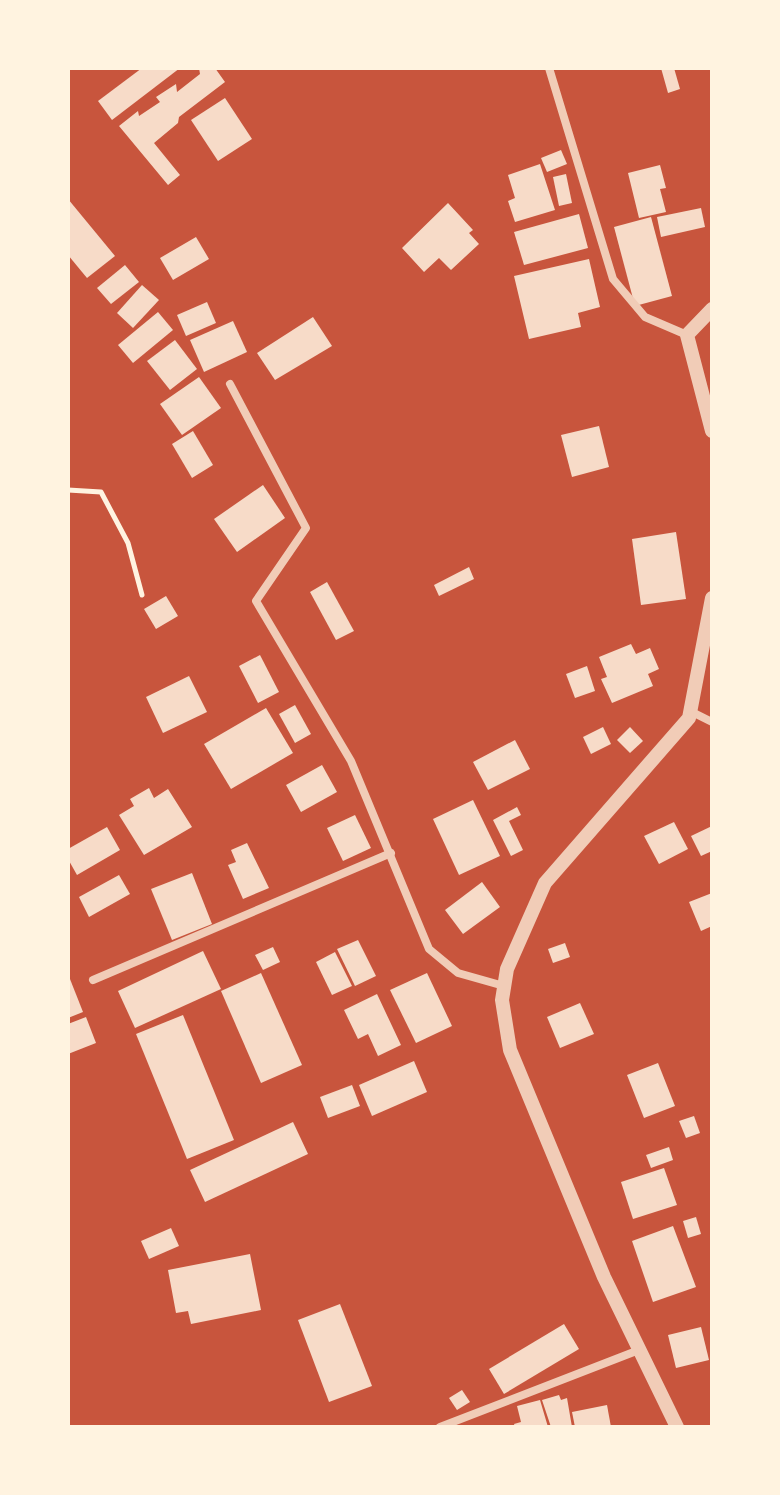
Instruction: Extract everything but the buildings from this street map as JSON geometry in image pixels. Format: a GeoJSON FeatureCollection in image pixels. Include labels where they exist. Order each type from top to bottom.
{"type":"FeatureCollection","features":[{"type":"Feature","properties":{"kind":"street"},"geometry":{"type":"LineString","coordinates":[[549,68],[613,279],[645,317],[687,335]]}},
{"type":"Feature","properties":{"kind":"street"},"geometry":{"type":"LineString","coordinates":[[687,335],[712,309]]}},
{"type":"Feature","properties":{"kind":"street"},"geometry":{"type":"LineString","coordinates":[[687,335],[712,431]]}},
{"type":"Feature","properties":{"kind":"street"},"geometry":{"type":"LineString","coordinates":[[230,384],[306,528],[256,601],[351,761],[429,949],[458,973],[504,986]]}},
{"type":"Feature","properties":{"kind":"street"},"geometry":{"type":"LineString","coordinates":[[677,1427],[604,1277],[510,1050],[502,1000],[507,969],[545,883],[689,718],[712,598]]}},
{"type":"Feature","properties":{"kind":"street"},"geometry":{"type":"LineString","coordinates":[[690,711],[712,722]]}},
{"type":"Feature","properties":{"kind":"street"},"geometry":{"type":"LineString","coordinates":[[93,980],[391,853]]}},
{"type":"Feature","properties":{"kind":"street"},"geometry":{"type":"LineString","coordinates":[[440,1427],[639,1350]]}},
{"type":"Feature","properties":{"kind":"path"},"geometry":{"type":"LineString","coordinates":[[68,490],[101,492],[128,543],[142,595]]}}]}
